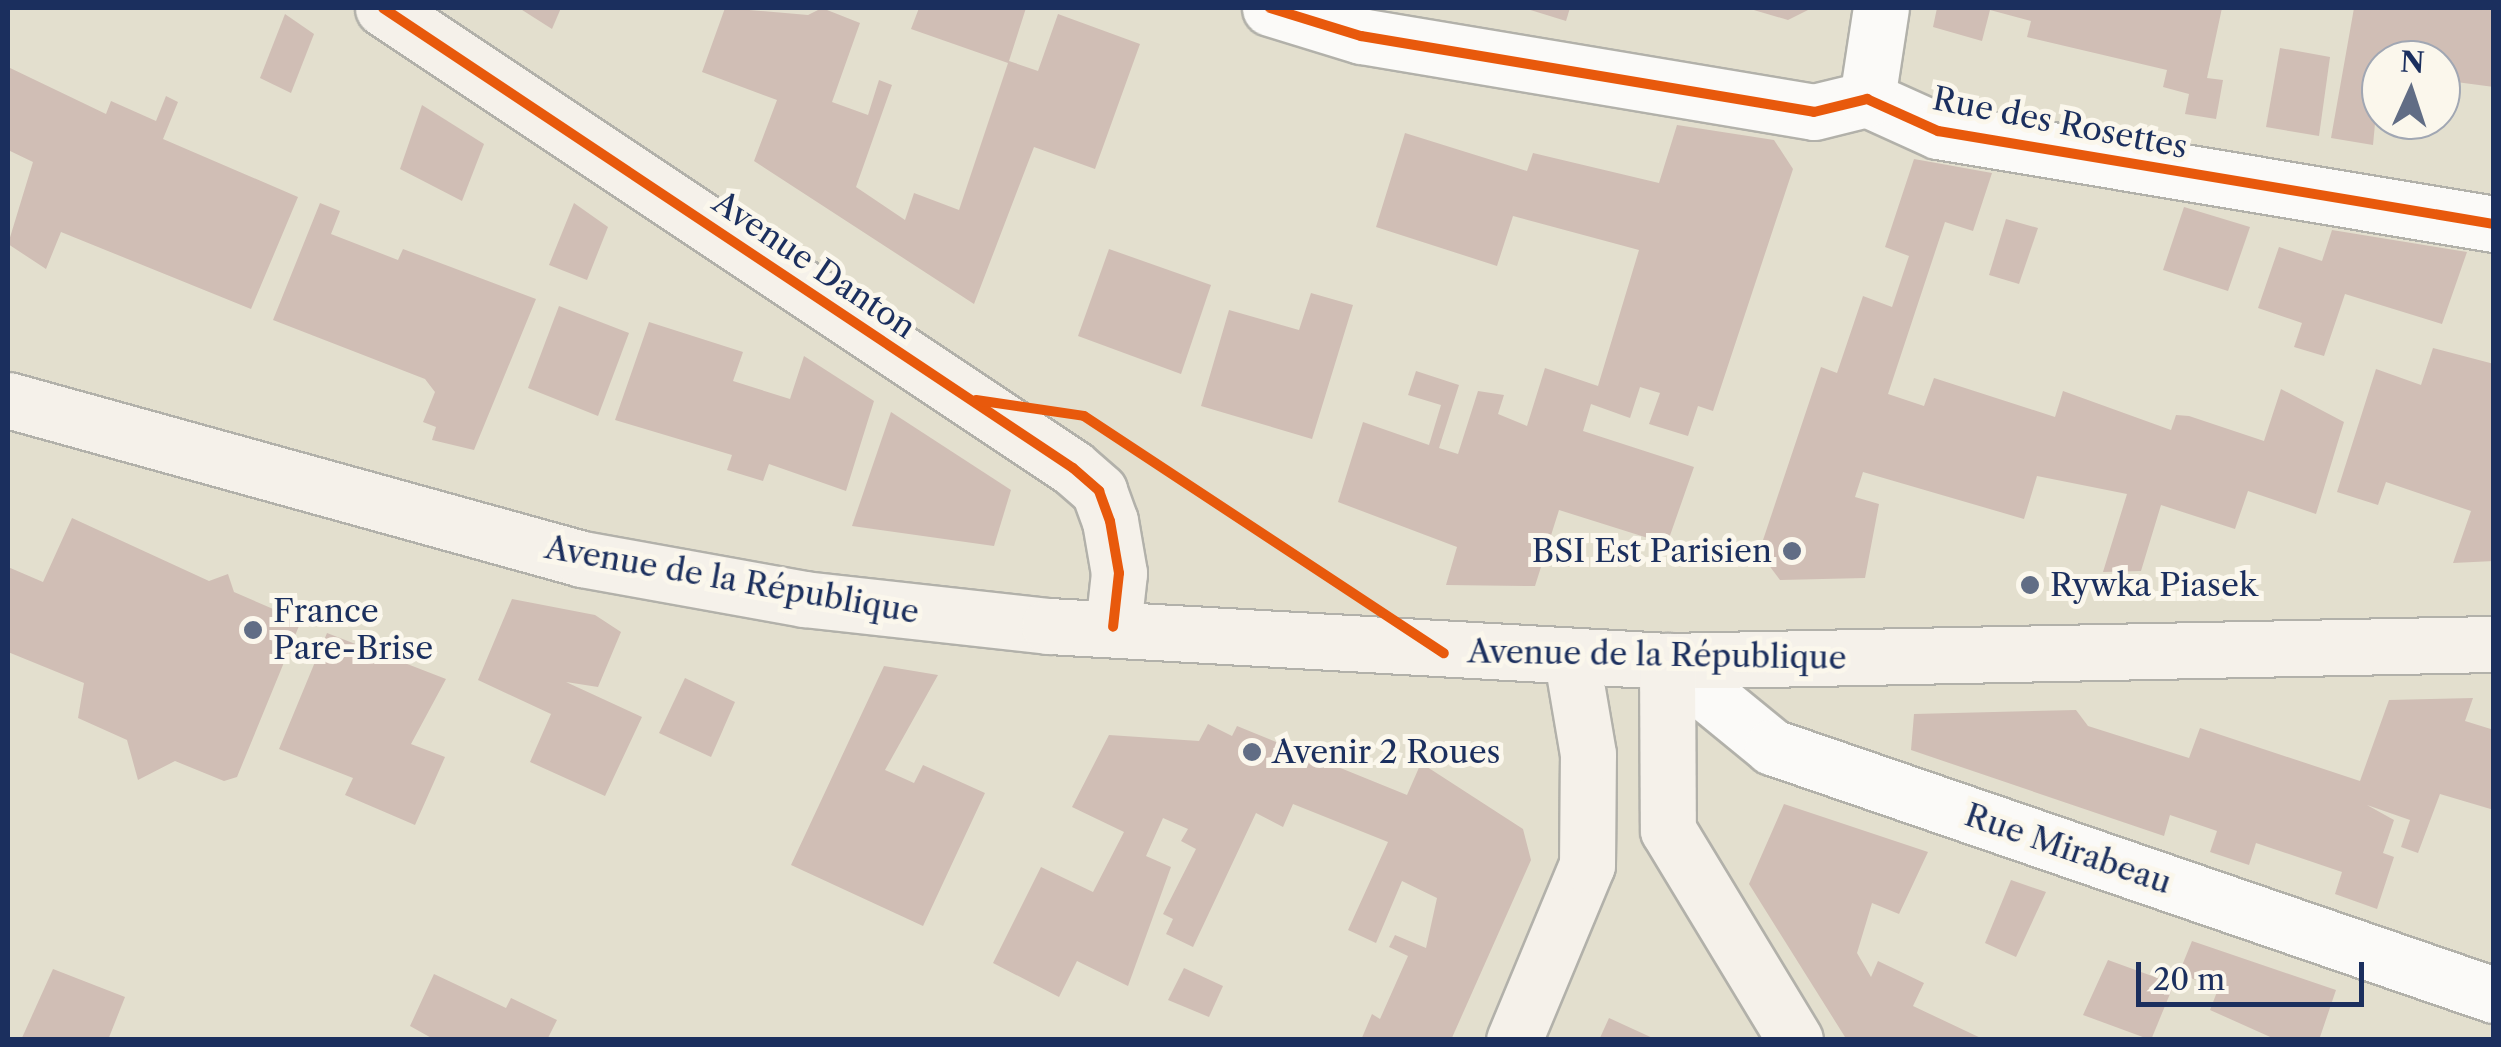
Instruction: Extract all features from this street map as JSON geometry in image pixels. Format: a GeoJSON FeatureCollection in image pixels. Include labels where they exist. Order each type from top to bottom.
{"type":"FeatureCollection","features":[{"type":"Feature","properties":{"kind":"main road","name":"Avenue Danton"},"geometry":{"type":"LineString","coordinates":[[383,8],[1074,468],[1099,491],[1110,521],[1119,573],[1114,627]]}},
{"type":"Feature","properties":{"kind":"main road","name":"Avenue de la République"},"geometry":{"type":"LineString","coordinates":[[8,400],[250,474],[582,559],[804,600],[1572,660],[2494,644]]}},
{"type":"Feature","properties":{"kind":"main road"},"geometry":{"type":"LineString","coordinates":[[1514,1040],[1587,865],[1586,739],[1572,660]]}},
{"type":"Feature","properties":{"kind":"main road"},"geometry":{"type":"LineString","coordinates":[[1667,661],[1664,742],[1668,830],[1795,1040]]}},
{"type":"Feature","properties":{"kind":"main road"},"geometry":{"type":"LineString","coordinates":[[1586,739],[1664,742]]}},
{"type":"Feature","properties":{"kind":"street"},"geometry":{"type":"LineString","coordinates":[[1270,8],[1361,36],[1814,112],[1867,100],[1881,8]]}},
{"type":"Feature","properties":{"kind":"street","name":"Rue des Rosettes"},"geometry":{"type":"LineString","coordinates":[[1867,100],[1938,131],[2494,224]]}},
{"type":"Feature","properties":{"kind":"street","name":"Rue Mirabeau"},"geometry":{"type":"LineString","coordinates":[[1667,661],[1772,748],[2494,995]]}},
{"type":"Feature","properties":{"kind":"building"},"geometry":{"type":"Polygon","coordinates":[[[519,8],[561,8],[552,29],[519,8]]]}},
{"type":"Feature","properties":{"kind":"building"},"geometry":{"type":"Polygon","coordinates":[[[725,8],[808,15],[822,8],[860,23],[832,102],[868,115],[879,80],[892,85],[856,187],[905,220],[914,193],[959,210],[1008,63],[911,29],[919,8],[1026,8],[1009,61],[1038,71],[1058,14],[1140,44],[1095,169],[1034,147],[974,304],[754,161],[777,100],[702,72],[725,8]]]}},
{"type":"Feature","properties":{"kind":"building"},"geometry":{"type":"Polygon","coordinates":[[[1524,8],[1570,8],[1566,21],[1524,8]]]}},
{"type":"Feature","properties":{"kind":"building"},"geometry":{"type":"Polygon","coordinates":[[[1747,8],[1812,8],[1788,20],[1747,8]]]}},
{"type":"Feature","properties":{"kind":"building"},"geometry":{"type":"Polygon","coordinates":[[[1937,8],[2222,8],[2207,78],[2223,80],[2216,119],[2185,114],[2189,94],[2163,87],[2167,70],[2027,37],[2031,21],[1990,10],[1982,41],[1933,27],[1937,8]]]}},
{"type":"Feature","properties":{"kind":"building"},"geometry":{"type":"Polygon","coordinates":[[[2354,8],[2494,8],[2494,87],[2461,83],[2461,40],[2361,40],[2361,140],[2373,140],[2373,145],[2331,138],[2354,8]]]}},
{"type":"Feature","properties":{"kind":"building"},"geometry":{"type":"Polygon","coordinates":[[[285,14],[314,34],[291,93],[260,78],[285,14]]]}},
{"type":"Feature","properties":{"kind":"building"},"geometry":{"type":"Polygon","coordinates":[[[2280,48],[2330,57],[2319,136],[2266,127],[2280,48]]]}},
{"type":"Feature","properties":{"kind":"building"},"geometry":{"type":"Polygon","coordinates":[[[8,67],[106,114],[111,101],[156,121],[166,96],[178,102],[163,139],[298,197],[251,309],[61,232],[46,269],[8,244],[33,162],[8,150],[8,67]]]}},
{"type":"Feature","properties":{"kind":"building"},"geometry":{"type":"Polygon","coordinates":[[[422,105],[484,144],[462,201],[400,169],[422,105]]]}},
{"type":"Feature","properties":{"kind":"building"},"geometry":{"type":"Polygon","coordinates":[[[1677,125],[1774,140],[1793,169],[1713,411],[1698,406],[1688,436],[1649,424],[1660,393],[1640,387],[1630,418],[1591,404],[1583,431],[1694,467],[1667,544],[1559,510],[1535,586],[1446,585],[1457,547],[1338,502],[1363,422],[1429,445],[1441,405],[1408,395],[1416,371],[1459,385],[1439,448],[1458,454],[1478,391],[1504,395],[1498,414],[1527,426],[1545,368],[1598,386],[1639,250],[1513,216],[1497,266],[1376,227],[1405,133],[1527,171],[1533,153],[1659,183],[1677,125]]]}},
{"type":"Feature","properties":{"kind":"building"},"geometry":{"type":"Polygon","coordinates":[[[1914,159],[1992,173],[1973,231],[1945,222],[1888,394],[1924,406],[1934,378],[2055,417],[2063,391],[2171,430],[2176,415],[2189,416],[2264,441],[2281,389],[2344,422],[2316,514],[2248,491],[2235,529],[2161,505],[2141,571],[2103,572],[2127,494],[2037,476],[2024,519],[1863,472],[1855,497],[1879,504],[1865,578],[1780,580],[1759,552],[1821,367],[1837,373],[1863,296],[1892,307],[1909,256],[1885,247],[1914,159]]]}},
{"type":"Feature","properties":{"kind":"building"},"geometry":{"type":"Polygon","coordinates":[[[320,203],[340,211],[331,234],[398,260],[403,249],[536,299],[474,450],[432,440],[436,427],[423,422],[435,392],[425,379],[273,320],[320,203]]]}},
{"type":"Feature","properties":{"kind":"building"},"geometry":{"type":"Polygon","coordinates":[[[574,203],[608,227],[587,280],[549,265],[574,203]]]}},
{"type":"Feature","properties":{"kind":"building"},"geometry":{"type":"Polygon","coordinates":[[[2184,207],[2250,227],[2228,291],[2163,270],[2184,207]]]}},
{"type":"Feature","properties":{"kind":"building"},"geometry":{"type":"Polygon","coordinates":[[[2006,219],[2038,228],[2019,284],[1989,275],[2006,219]]]}},
{"type":"Feature","properties":{"kind":"building"},"geometry":{"type":"Polygon","coordinates":[[[2332,230],[2467,252],[2442,324],[2345,294],[2324,356],[2294,347],[2302,323],[2258,308],[2279,247],[2322,261],[2332,230]]]}},
{"type":"Feature","properties":{"kind":"building"},"geometry":{"type":"Polygon","coordinates":[[[1109,249],[1211,285],[1181,374],[1078,336],[1109,249]]]}},
{"type":"Feature","properties":{"kind":"building"},"geometry":{"type":"Polygon","coordinates":[[[1311,293],[1353,305],[1312,439],[1201,406],[1229,310],[1299,330],[1311,293]]]}},
{"type":"Feature","properties":{"kind":"building"},"geometry":{"type":"Polygon","coordinates":[[[559,306],[629,333],[598,416],[528,388],[559,306]]]}},
{"type":"Feature","properties":{"kind":"building"},"geometry":{"type":"Polygon","coordinates":[[[649,322],[743,352],[733,381],[790,399],[804,356],[874,401],[846,491],[769,464],[763,481],[727,470],[732,455],[615,420],[649,322]]]}},
{"type":"Feature","properties":{"kind":"building"},"geometry":{"type":"Polygon","coordinates":[[[2433,348],[2494,364],[2494,561],[2453,563],[2471,511],[2386,482],[2378,505],[2337,492],[2376,369],[2421,385],[2433,348]]]}},
{"type":"Feature","properties":{"kind":"building"},"geometry":{"type":"Polygon","coordinates":[[[891,412],[1011,490],[994,546],[852,526],[891,412]]]}},
{"type":"Feature","properties":{"kind":"building"},"geometry":{"type":"Polygon","coordinates":[[[72,518],[209,581],[228,574],[234,592],[301,621],[237,777],[224,781],[175,761],[138,780],[127,740],[78,718],[84,683],[8,652],[8,567],[43,582],[72,518]]]}},
{"type":"Feature","properties":{"kind":"building"},"geometry":{"type":"Polygon","coordinates":[[[512,599],[595,615],[621,632],[598,687],[566,682],[642,717],[605,796],[530,762],[551,714],[478,680],[512,599]]]}},
{"type":"Feature","properties":{"kind":"building"},"geometry":{"type":"Polygon","coordinates":[[[327,633],[446,679],[411,744],[445,757],[415,825],[345,795],[353,778],[279,749],[327,633]]]}},
{"type":"Feature","properties":{"kind":"building"},"geometry":{"type":"Polygon","coordinates":[[[884,666],[938,675],[885,770],[914,783],[923,765],[985,793],[923,926],[791,865],[884,666]]]}},
{"type":"Feature","properties":{"kind":"building"},"geometry":{"type":"Polygon","coordinates":[[[685,678],[735,702],[711,757],[659,733],[685,678]]]}},
{"type":"Feature","properties":{"kind":"building"},"geometry":{"type":"Polygon","coordinates":[[[2473,698],[2465,721],[2494,730],[2494,810],[2440,794],[2418,853],[2401,847],[2410,820],[2367,805],[2394,820],[2383,853],[2394,857],[2377,909],[2335,894],[2342,872],[2256,843],[2249,865],[2210,852],[2217,831],[2170,815],[2164,836],[1911,750],[1914,714],[2076,710],[2088,726],[2189,758],[2200,728],[2360,781],[2389,700],[2473,698]]]}},
{"type":"Feature","properties":{"kind":"building"},"geometry":{"type":"Polygon","coordinates":[[[1208,724],[1232,736],[1237,726],[1407,795],[1421,763],[1523,829],[1531,860],[1451,1040],[1361,1040],[1372,1014],[1380,1019],[1408,956],[1389,947],[1395,935],[1426,948],[1437,898],[1402,881],[1376,943],[1348,930],[1388,842],[1293,804],[1283,827],[1256,813],[1193,947],[1166,934],[1173,919],[1163,914],[1196,849],[1181,841],[1188,829],[1163,818],[1146,856],[1171,867],[1128,986],[1077,961],[1059,997],[993,963],[1041,867],[1093,892],[1124,832],[1072,807],[1109,735],[1199,741],[1208,724]]]}},
{"type":"Feature","properties":{"kind":"building"},"geometry":{"type":"Polygon","coordinates":[[[1784,804],[1928,852],[1899,914],[1872,903],[1857,953],[1871,977],[1878,961],[1924,983],[1913,1006],[1985,1040],[1845,1037],[1749,884],[1784,804]]]}},
{"type":"Feature","properties":{"kind":"building"},"geometry":{"type":"Polygon","coordinates":[[[2011,880],[2046,892],[2016,957],[1985,943],[2011,880]]]}},
{"type":"Feature","properties":{"kind":"building"},"geometry":{"type":"Polygon","coordinates":[[[2192,941],[2336,990],[2319,1040],[2277,1040],[2210,1010],[2222,979],[2210,986],[2179,973],[2192,941]]]}},
{"type":"Feature","properties":{"kind":"building"},"geometry":{"type":"Polygon","coordinates":[[[2108,960],[2174,984],[2151,1040],[2083,1015],[2108,960]]]}},
{"type":"Feature","properties":{"kind":"building"},"geometry":{"type":"Polygon","coordinates":[[[1184,968],[1223,986],[1209,1017],[1168,1000],[1184,968]]]}},
{"type":"Feature","properties":{"kind":"building"},"geometry":{"type":"Polygon","coordinates":[[[53,969],[125,997],[108,1040],[21,1040],[53,969]]]}},
{"type":"Feature","properties":{"kind":"building"},"geometry":{"type":"Polygon","coordinates":[[[434,974],[506,1008],[511,998],[557,1020],[547,1040],[435,1040],[410,1026],[434,974]]]}},
{"type":"Feature","properties":{"kind":"building"},"geometry":{"type":"Polygon","coordinates":[[[1609,1018],[1657,1040],[1599,1040],[1609,1018]]]}},
{"type":"Feature","properties":{"kind":"cycle path"},"geometry":{"type":"LineString","coordinates":[[383,8],[1073,468],[1099,491],[1110,521],[1119,573],[1113,627]]}},
{"type":"Feature","properties":{"kind":"cycle path"},"geometry":{"type":"LineString","coordinates":[[1270,8],[1361,36],[1814,112],[1867,99],[1938,131],[2494,224]]}},
{"type":"Feature","properties":{"kind":"cycle path"},"geometry":{"type":"LineString","coordinates":[[976,400],[1084,416],[1444,653]]}},
{"type":"Feature","properties":{"kind":"place","name":"BSI Est Parisien"},"geometry":{"type":"Point","coordinates":[1792,551]}},
{"type":"Feature","properties":{"kind":"place","name":"Rywka Piasek"},"geometry":{"type":"Point","coordinates":[2030,585]}},
{"type":"Feature","properties":{"kind":"place","name":"France Pare-Brise"},"geometry":{"type":"Point","coordinates":[253,630]}},
{"type":"Feature","properties":{"kind":"place","name":"Avenir 2 Roues"},"geometry":{"type":"Point","coordinates":[1252,752]}}]}
